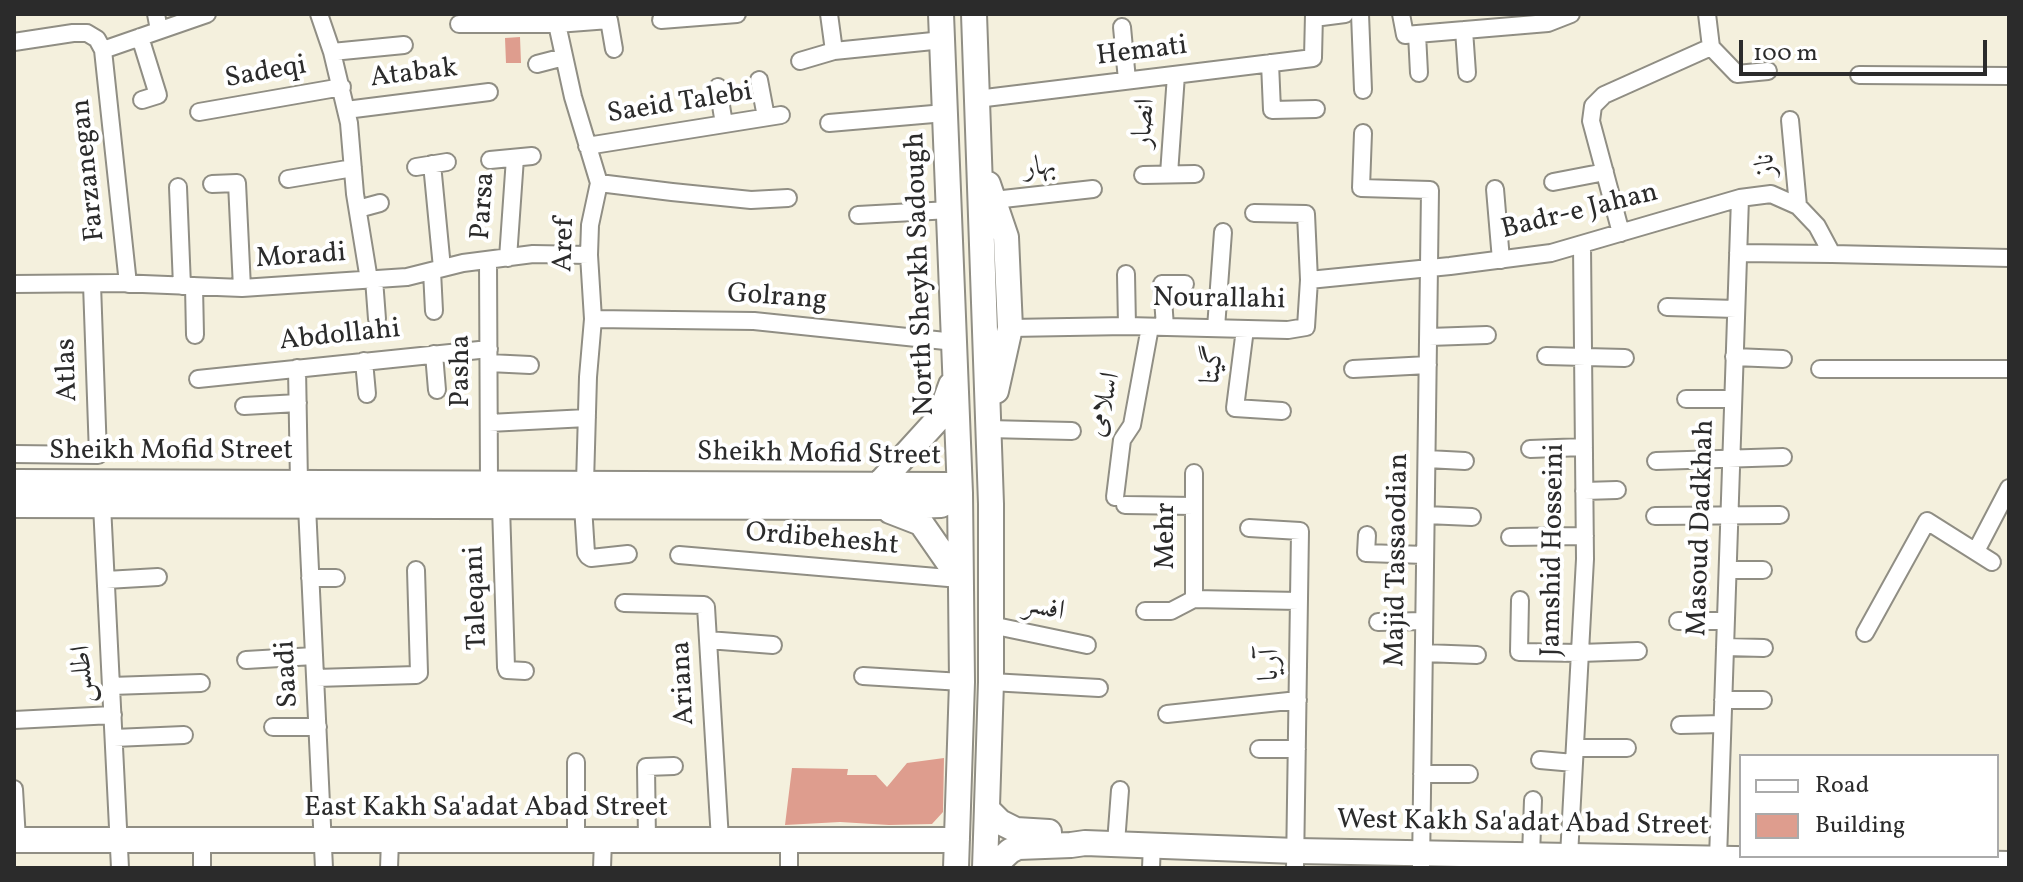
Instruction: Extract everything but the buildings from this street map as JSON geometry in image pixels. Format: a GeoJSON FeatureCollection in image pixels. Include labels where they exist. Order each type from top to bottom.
{"type":"FeatureCollection","features":[{"type":"Feature","properties":{"kind":"main road","name":"North Sheykh Sadough"},"geometry":{"type":"LineString","coordinates":[[941,14],[960,493],[962,682],[956,868]]}},
{"type":"Feature","properties":{"kind":"main road"},"geometry":{"type":"LineString","coordinates":[[974,14],[991,492],[991,682],[985,868]]}},
{"type":"Feature","properties":{"kind":"main road"},"geometry":{"type":"LineString","coordinates":[[943,44],[958,55],[968,52],[975,45]]}},
{"type":"Feature","properties":{"kind":"main road"},"geometry":{"type":"LineString","coordinates":[[979,157],[1006,237],[1010,328],[988,429]]}},
{"type":"Feature","properties":{"kind":"main road"},"geometry":{"type":"LineString","coordinates":[[956,372],[939,418],[880,496],[921,523],[960,579]]}},
{"type":"Feature","properties":{"kind":"main road","name":"Sheikh Mofid Street"},"geometry":{"type":"LineString","coordinates":[[14,482],[54,494],[100,498],[303,494],[489,483],[584,495],[880,496],[948,485],[960,493],[991,492]]}},
{"type":"Feature","properties":{"kind":"main road","name":"Sheikh Mofid Street"},"geometry":{"type":"LineString","coordinates":[[14,505],[54,494]]}},
{"type":"Feature","properties":{"kind":"main road","name":"Sheikh Mofid Street"},"geometry":{"type":"LineString","coordinates":[[303,494],[501,506],[584,495]]}},
{"type":"Feature","properties":{"kind":"main road"},"geometry":{"type":"LineString","coordinates":[[987,809],[1000,822],[1016,830],[1075,834],[1085,843]]}},
{"type":"Feature","properties":{"kind":"main road","name":"East Kakh Sa'adat Abad Street"},"geometry":{"type":"LineString","coordinates":[[15,840],[957,840]]}},
{"type":"Feature","properties":{"kind":"main road"},"geometry":{"type":"LineString","coordinates":[[992,868],[1018,847],[1085,843]]}},
{"type":"Feature","properties":{"kind":"main road","name":"West Kakh Sa'adat Abad Street"},"geometry":{"type":"LineString","coordinates":[[1085,843],[1116,843],[1151,856],[1295,860],[1421,861],[1531,855],[1951,860],[2009,864]]}},
{"type":"Feature","properties":{"kind":"street"},"geometry":{"type":"LineString","coordinates":[[319,14],[342,87],[377,319]]}},
{"type":"Feature","properties":{"kind":"street"},"geometry":{"type":"LineString","coordinates":[[661,20],[737,14]]}},
{"type":"Feature","properties":{"kind":"street"},"geometry":{"type":"LineString","coordinates":[[829,14],[834,51]]}},
{"type":"Feature","properties":{"kind":"street"},"geometry":{"type":"LineString","coordinates":[[1314,16],[1345,14]]}},
{"type":"Feature","properties":{"kind":"street"},"geometry":{"type":"LineString","coordinates":[[1360,14],[1363,90]]}},
{"type":"Feature","properties":{"kind":"street"},"geometry":{"type":"LineString","coordinates":[[1401,14],[1405,35],[1464,30],[1501,20],[1548,23],[1571,14]]}},
{"type":"Feature","properties":{"kind":"street"},"geometry":{"type":"LineString","coordinates":[[1707,14],[1711,47],[1737,74],[1768,71]]}},
{"type":"Feature","properties":{"kind":"street"},"geometry":{"type":"LineString","coordinates":[[14,42],[87,33],[97,39],[103,50],[140,37],[158,22],[201,15]]}},
{"type":"Feature","properties":{"kind":"street","name":"Hemati"},"geometry":{"type":"LineString","coordinates":[[977,99],[1313,58],[1314,16]]}},
{"type":"Feature","properties":{"kind":"street","name":"Aref"},"geometry":{"type":"LineString","coordinates":[[559,19],[573,97],[599,183],[590,225],[593,319],[584,495],[586,553],[591,558],[628,554]]}},
{"type":"Feature","properties":{"kind":"street"},"geometry":{"type":"LineString","coordinates":[[459,24],[609,20],[614,49]]}},
{"type":"Feature","properties":{"kind":"street"},"geometry":{"type":"LineString","coordinates":[[1122,27],[1127,80]]}},
{"type":"Feature","properties":{"kind":"street"},"geometry":{"type":"LineString","coordinates":[[1464,30],[1467,73]]}},
{"type":"Feature","properties":{"kind":"street"},"geometry":{"type":"LineString","coordinates":[[1417,34],[1419,73]]}},
{"type":"Feature","properties":{"kind":"street"},"geometry":{"type":"LineString","coordinates":[[140,37],[158,95],[142,100]]}},
{"type":"Feature","properties":{"kind":"street"},"geometry":{"type":"LineString","coordinates":[[800,61],[834,51],[943,44]]}},
{"type":"Feature","properties":{"kind":"street"},"geometry":{"type":"LineString","coordinates":[[332,52],[404,45]]}},
{"type":"Feature","properties":{"kind":"street"},"geometry":{"type":"LineString","coordinates":[[1621,233],[1591,121],[1593,106],[1604,95],[1711,47]]}},
{"type":"Feature","properties":{"kind":"street","name":"Farzanegan"},"geometry":{"type":"LineString","coordinates":[[103,50],[128,284]]}},
{"type":"Feature","properties":{"kind":"street"},"geometry":{"type":"LineString","coordinates":[[537,64],[564,57]]}},
{"type":"Feature","properties":{"kind":"street"},"geometry":{"type":"LineString","coordinates":[[1270,63],[1272,110],[1316,109]]}},
{"type":"Feature","properties":{"kind":"street","name":"انصار"},"geometry":{"type":"LineString","coordinates":[[1169,174],[1176,75]]}},
{"type":"Feature","properties":{"kind":"street"},"geometry":{"type":"LineString","coordinates":[[1859,75],[2009,76]]}},
{"type":"Feature","properties":{"kind":"street","name":"Saeid Talebi"},"geometry":{"type":"LineString","coordinates":[[587,146],[773,116],[759,80]]}},
{"type":"Feature","properties":{"kind":"street","name":"Sadeqi"},"geometry":{"type":"LineString","coordinates":[[199,112],[342,87]]}},
{"type":"Feature","properties":{"kind":"street"},"geometry":{"type":"LineString","coordinates":[[718,87],[724,124]]}},
{"type":"Feature","properties":{"kind":"street","name":"Atabak"},"geometry":{"type":"LineString","coordinates":[[346,110],[489,92]]}},
{"type":"Feature","properties":{"kind":"street"},"geometry":{"type":"LineString","coordinates":[[829,123],[945,113]]}},
{"type":"Feature","properties":{"kind":"street","name":"ناز"},"geometry":{"type":"LineString","coordinates":[[1790,120],[1798,206]]}},
{"type":"Feature","properties":{"kind":"street","name":"Majid Tassaodian"},"geometry":{"type":"LineString","coordinates":[[1363,133],[1361,188],[1430,190],[1421,861]]}},
{"type":"Feature","properties":{"kind":"street","name":"Parsa"},"geometry":{"type":"LineString","coordinates":[[490,160],[523,157],[508,258]]}},
{"type":"Feature","properties":{"kind":"street"},"geometry":{"type":"LineString","coordinates":[[432,164],[437,270],[434,311]]}},
{"type":"Feature","properties":{"kind":"street"},"geometry":{"type":"LineString","coordinates":[[288,179],[353,168]]}},
{"type":"Feature","properties":{"kind":"street"},"geometry":{"type":"LineString","coordinates":[[1553,182],[1605,172]]}},
{"type":"Feature","properties":{"kind":"street"},"geometry":{"type":"LineString","coordinates":[[1143,175],[1195,174]]}},
{"type":"Feature","properties":{"kind":"street"},"geometry":{"type":"LineString","coordinates":[[212,184],[237,183],[242,288]]}},
{"type":"Feature","properties":{"kind":"street"},"geometry":{"type":"LineString","coordinates":[[599,183],[751,200],[788,198]]}},
{"type":"Feature","properties":{"kind":"street"},"geometry":{"type":"LineString","coordinates":[[178,187],[195,335]]}},
{"type":"Feature","properties":{"kind":"street","name":"بهار"},"geometry":{"type":"LineString","coordinates":[[994,200],[1093,189]]}},
{"type":"Feature","properties":{"kind":"street"},"geometry":{"type":"LineString","coordinates":[[1495,189],[1501,260]]}},
{"type":"Feature","properties":{"kind":"street","name":"Badr-e Jahan"},"geometry":{"type":"LineString","coordinates":[[1431,268],[1551,253],[1740,198],[1771,194],[1798,206]]}},
{"type":"Feature","properties":{"kind":"street","name":"Masoud Dadkhah"},"geometry":{"type":"LineString","coordinates":[[1718,859],[1740,198]]}},
{"type":"Feature","properties":{"kind":"street"},"geometry":{"type":"LineString","coordinates":[[358,209],[380,203]]}},
{"type":"Feature","properties":{"kind":"street"},"geometry":{"type":"LineString","coordinates":[[1798,206],[1817,226],[1832,254]]}},
{"type":"Feature","properties":{"kind":"street"},"geometry":{"type":"LineString","coordinates":[[858,215],[950,210]]}},
{"type":"Feature","properties":{"kind":"street"},"geometry":{"type":"LineString","coordinates":[[1254,213],[1306,214],[1309,280]]}},
{"type":"Feature","properties":{"kind":"street"},"geometry":{"type":"LineString","coordinates":[[1216,328],[1223,232]]}},
{"type":"Feature","properties":{"kind":"street","name":"Jamshid Hosseini"},"geometry":{"type":"LineString","coordinates":[[1569,856],[1585,536],[1582,245]]}},
{"type":"Feature","properties":{"kind":"street"},"geometry":{"type":"LineString","coordinates":[[1738,253],[2009,258]]}},
{"type":"Feature","properties":{"kind":"street","name":"Moradi"},"geometry":{"type":"LineString","coordinates":[[14,284],[242,288],[407,277],[533,254],[589,255]]}},
{"type":"Feature","properties":{"kind":"street","name":"Pasha"},"geometry":{"type":"LineString","coordinates":[[488,260],[489,483]]}},
{"type":"Feature","properties":{"kind":"street","name":"Nourallahi"},"geometry":{"type":"LineString","coordinates":[[1010,328],[1127,326],[1288,330],[1306,327],[1309,280],[1431,268]]}},
{"type":"Feature","properties":{"kind":"street"},"geometry":{"type":"LineString","coordinates":[[1126,274],[1127,326]]}},
{"type":"Feature","properties":{"kind":"street","name":"Atlas"},"geometry":{"type":"LineString","coordinates":[[14,454],[98,455],[92,284]]}},
{"type":"Feature","properties":{"kind":"street","name":"اسلامی"},"geometry":{"type":"LineString","coordinates":[[1185,284],[1162,284],[1157,327],[1132,425],[1122,440],[1120,501],[1194,506]]}},
{"type":"Feature","properties":{"kind":"street"},"geometry":{"type":"LineString","coordinates":[[1667,307],[1736,309]]}},
{"type":"Feature","properties":{"kind":"street","name":"Golrang"},"geometry":{"type":"LineString","coordinates":[[593,319],[754,321],[955,342]]}},
{"type":"Feature","properties":{"kind":"street","name":"گیتا"},"geometry":{"type":"LineString","coordinates":[[1245,329],[1235,408],[1282,411]]}},
{"type":"Feature","properties":{"kind":"street"},"geometry":{"type":"LineString","coordinates":[[1429,337],[1487,335]]}},
{"type":"Feature","properties":{"kind":"street"},"geometry":{"type":"LineString","coordinates":[[434,354],[437,390]]}},
{"type":"Feature","properties":{"kind":"street","name":"Abdollahi"},"geometry":{"type":"LineString","coordinates":[[198,379],[434,354],[489,356],[530,365]]}},
{"type":"Feature","properties":{"kind":"street"},"geometry":{"type":"LineString","coordinates":[[1546,356],[1625,358]]}},
{"type":"Feature","properties":{"kind":"street"},"geometry":{"type":"LineString","coordinates":[[1734,357],[1783,359]]}},
{"type":"Feature","properties":{"kind":"street"},"geometry":{"type":"LineString","coordinates":[[364,361],[367,394]]}},
{"type":"Feature","properties":{"kind":"street"},"geometry":{"type":"LineString","coordinates":[[1353,369],[1428,365]]}},
{"type":"Feature","properties":{"kind":"street","name":"Saadi"},"geometry":{"type":"LineString","coordinates":[[297,368],[324,868]]}},
{"type":"Feature","properties":{"kind":"street"},"geometry":{"type":"LineString","coordinates":[[1820,369],[2009,369]]}},
{"type":"Feature","properties":{"kind":"street"},"geometry":{"type":"LineString","coordinates":[[1686,399],[1733,399]]}},
{"type":"Feature","properties":{"kind":"street"},"geometry":{"type":"LineString","coordinates":[[244,406],[298,403]]}},
{"type":"Feature","properties":{"kind":"street"},"geometry":{"type":"LineString","coordinates":[[489,423],[587,418]]}},
{"type":"Feature","properties":{"kind":"street"},"geometry":{"type":"LineString","coordinates":[[988,429],[1072,431]]}},
{"type":"Feature","properties":{"kind":"street"},"geometry":{"type":"LineString","coordinates":[[1530,449],[1584,447]]}},
{"type":"Feature","properties":{"kind":"street"},"geometry":{"type":"LineString","coordinates":[[1656,461],[1783,457]]}},
{"type":"Feature","properties":{"kind":"street"},"geometry":{"type":"LineString","coordinates":[[1427,459],[1465,461]]}},
{"type":"Feature","properties":{"kind":"street","name":"Mehr"},"geometry":{"type":"LineString","coordinates":[[1194,473],[1194,599]]}},
{"type":"Feature","properties":{"kind":"street"},"geometry":{"type":"LineString","coordinates":[[1976,551],[2009,488]]}},
{"type":"Feature","properties":{"kind":"street"},"geometry":{"type":"LineString","coordinates":[[1584,491],[1617,490]]}},
{"type":"Feature","properties":{"kind":"street","name":"اطلس"},"geometry":{"type":"LineString","coordinates":[[100,498],[120,868]]}},
{"type":"Feature","properties":{"kind":"street","name":"Taleqani"},"geometry":{"type":"LineString","coordinates":[[501,506],[506,667],[507,670],[525,671]]}},
{"type":"Feature","properties":{"kind":"street"},"geometry":{"type":"LineString","coordinates":[[1426,515],[1472,517]]}},
{"type":"Feature","properties":{"kind":"street"},"geometry":{"type":"LineString","coordinates":[[1655,516],[1780,515]]}},
{"type":"Feature","properties":{"kind":"street"},"geometry":{"type":"LineString","coordinates":[[1865,633],[1927,521],[1992,562]]}},
{"type":"Feature","properties":{"kind":"street","name":"آریا"},"geometry":{"type":"LineString","coordinates":[[1249,528],[1300,531],[1295,860]]}},
{"type":"Feature","properties":{"kind":"street"},"geometry":{"type":"LineString","coordinates":[[1367,535],[1366,553],[1425,555]]}},
{"type":"Feature","properties":{"kind":"street"},"geometry":{"type":"LineString","coordinates":[[1510,537],[1585,536]]}},
{"type":"Feature","properties":{"kind":"street","name":"Ordibehesht"},"geometry":{"type":"LineString","coordinates":[[679,555],[960,579]]}},
{"type":"Feature","properties":{"kind":"street"},"geometry":{"type":"LineString","coordinates":[[316,678],[419,673],[416,570]]}},
{"type":"Feature","properties":{"kind":"street"},"geometry":{"type":"LineString","coordinates":[[1728,570],[1763,570]]}},
{"type":"Feature","properties":{"kind":"street"},"geometry":{"type":"LineString","coordinates":[[106,580],[158,577]]}},
{"type":"Feature","properties":{"kind":"street"},"geometry":{"type":"LineString","coordinates":[[310,578],[336,578]]}},
{"type":"Feature","properties":{"kind":"street","name":"Mehr"},"geometry":{"type":"LineString","coordinates":[[1145,611],[1171,611],[1194,599],[1299,601]]}},
{"type":"Feature","properties":{"kind":"street"},"geometry":{"type":"LineString","coordinates":[[1520,600],[1519,652],[1638,651]]}},
{"type":"Feature","properties":{"kind":"street","name":"Ariana"},"geometry":{"type":"LineString","coordinates":[[624,603],[704,605],[707,610],[720,840]]}},
{"type":"Feature","properties":{"kind":"street"},"geometry":{"type":"LineString","coordinates":[[1378,622],[1424,621]]}},
{"type":"Feature","properties":{"kind":"street"},"geometry":{"type":"LineString","coordinates":[[1678,621],[1726,621]]}},
{"type":"Feature","properties":{"kind":"street","name":"افسر"},"geometry":{"type":"LineString","coordinates":[[991,625],[1087,645]]}},
{"type":"Feature","properties":{"kind":"street"},"geometry":{"type":"LineString","coordinates":[[708,640],[773,645]]}},
{"type":"Feature","properties":{"kind":"street"},"geometry":{"type":"LineString","coordinates":[[1725,647],[1764,648]]}},
{"type":"Feature","properties":{"kind":"street"},"geometry":{"type":"LineString","coordinates":[[1424,653],[1477,655]]}},
{"type":"Feature","properties":{"kind":"street"},"geometry":{"type":"LineString","coordinates":[[246,660],[314,656]]}},
{"type":"Feature","properties":{"kind":"street"},"geometry":{"type":"LineString","coordinates":[[863,676],[962,682]]}},
{"type":"Feature","properties":{"kind":"street"},"geometry":{"type":"LineString","coordinates":[[991,682],[1099,688]]}},
{"type":"Feature","properties":{"kind":"street"},"geometry":{"type":"LineString","coordinates":[[111,686],[201,683]]}},
{"type":"Feature","properties":{"kind":"street"},"geometry":{"type":"LineString","coordinates":[[1167,714],[1298,700]]}},
{"type":"Feature","properties":{"kind":"street"},"geometry":{"type":"LineString","coordinates":[[1723,700],[1763,700]]}},
{"type":"Feature","properties":{"kind":"street"},"geometry":{"type":"LineString","coordinates":[[14,720],[113,715]]}},
{"type":"Feature","properties":{"kind":"street"},"geometry":{"type":"LineString","coordinates":[[1680,725],[1722,724]]}},
{"type":"Feature","properties":{"kind":"street"},"geometry":{"type":"LineString","coordinates":[[273,727],[318,727]]}},
{"type":"Feature","properties":{"kind":"street"},"geometry":{"type":"LineString","coordinates":[[114,738],[184,735]]}},
{"type":"Feature","properties":{"kind":"street"},"geometry":{"type":"LineString","coordinates":[[1540,760],[1627,748]]}},
{"type":"Feature","properties":{"kind":"street"},"geometry":{"type":"LineString","coordinates":[[1259,749],[1297,749]]}},
{"type":"Feature","properties":{"kind":"street"},"geometry":{"type":"LineString","coordinates":[[576,762],[576,840]]}},
{"type":"Feature","properties":{"kind":"street"},"geometry":{"type":"LineString","coordinates":[[647,840],[646,767],[674,766]]}},
{"type":"Feature","properties":{"kind":"street"},"geometry":{"type":"LineString","coordinates":[[1422,774],[1469,774]]}},
{"type":"Feature","properties":{"kind":"street"},"geometry":{"type":"LineString","coordinates":[[14,789],[15,840]]}},
{"type":"Feature","properties":{"kind":"street"},"geometry":{"type":"LineString","coordinates":[[1116,843],[1120,790]]}},
{"type":"Feature","properties":{"kind":"street"},"geometry":{"type":"LineString","coordinates":[[1531,855],[1533,800]]}},
{"type":"Feature","properties":{"kind":"street"},"geometry":{"type":"LineString","coordinates":[[202,840],[202,868]]}},
{"type":"Feature","properties":{"kind":"street"},"geometry":{"type":"LineString","coordinates":[[389,868],[390,840]]}},
{"type":"Feature","properties":{"kind":"street"},"geometry":{"type":"LineString","coordinates":[[602,868],[603,840]]}},
{"type":"Feature","properties":{"kind":"street"},"geometry":{"type":"LineString","coordinates":[[789,840],[789,868]]}}]}
